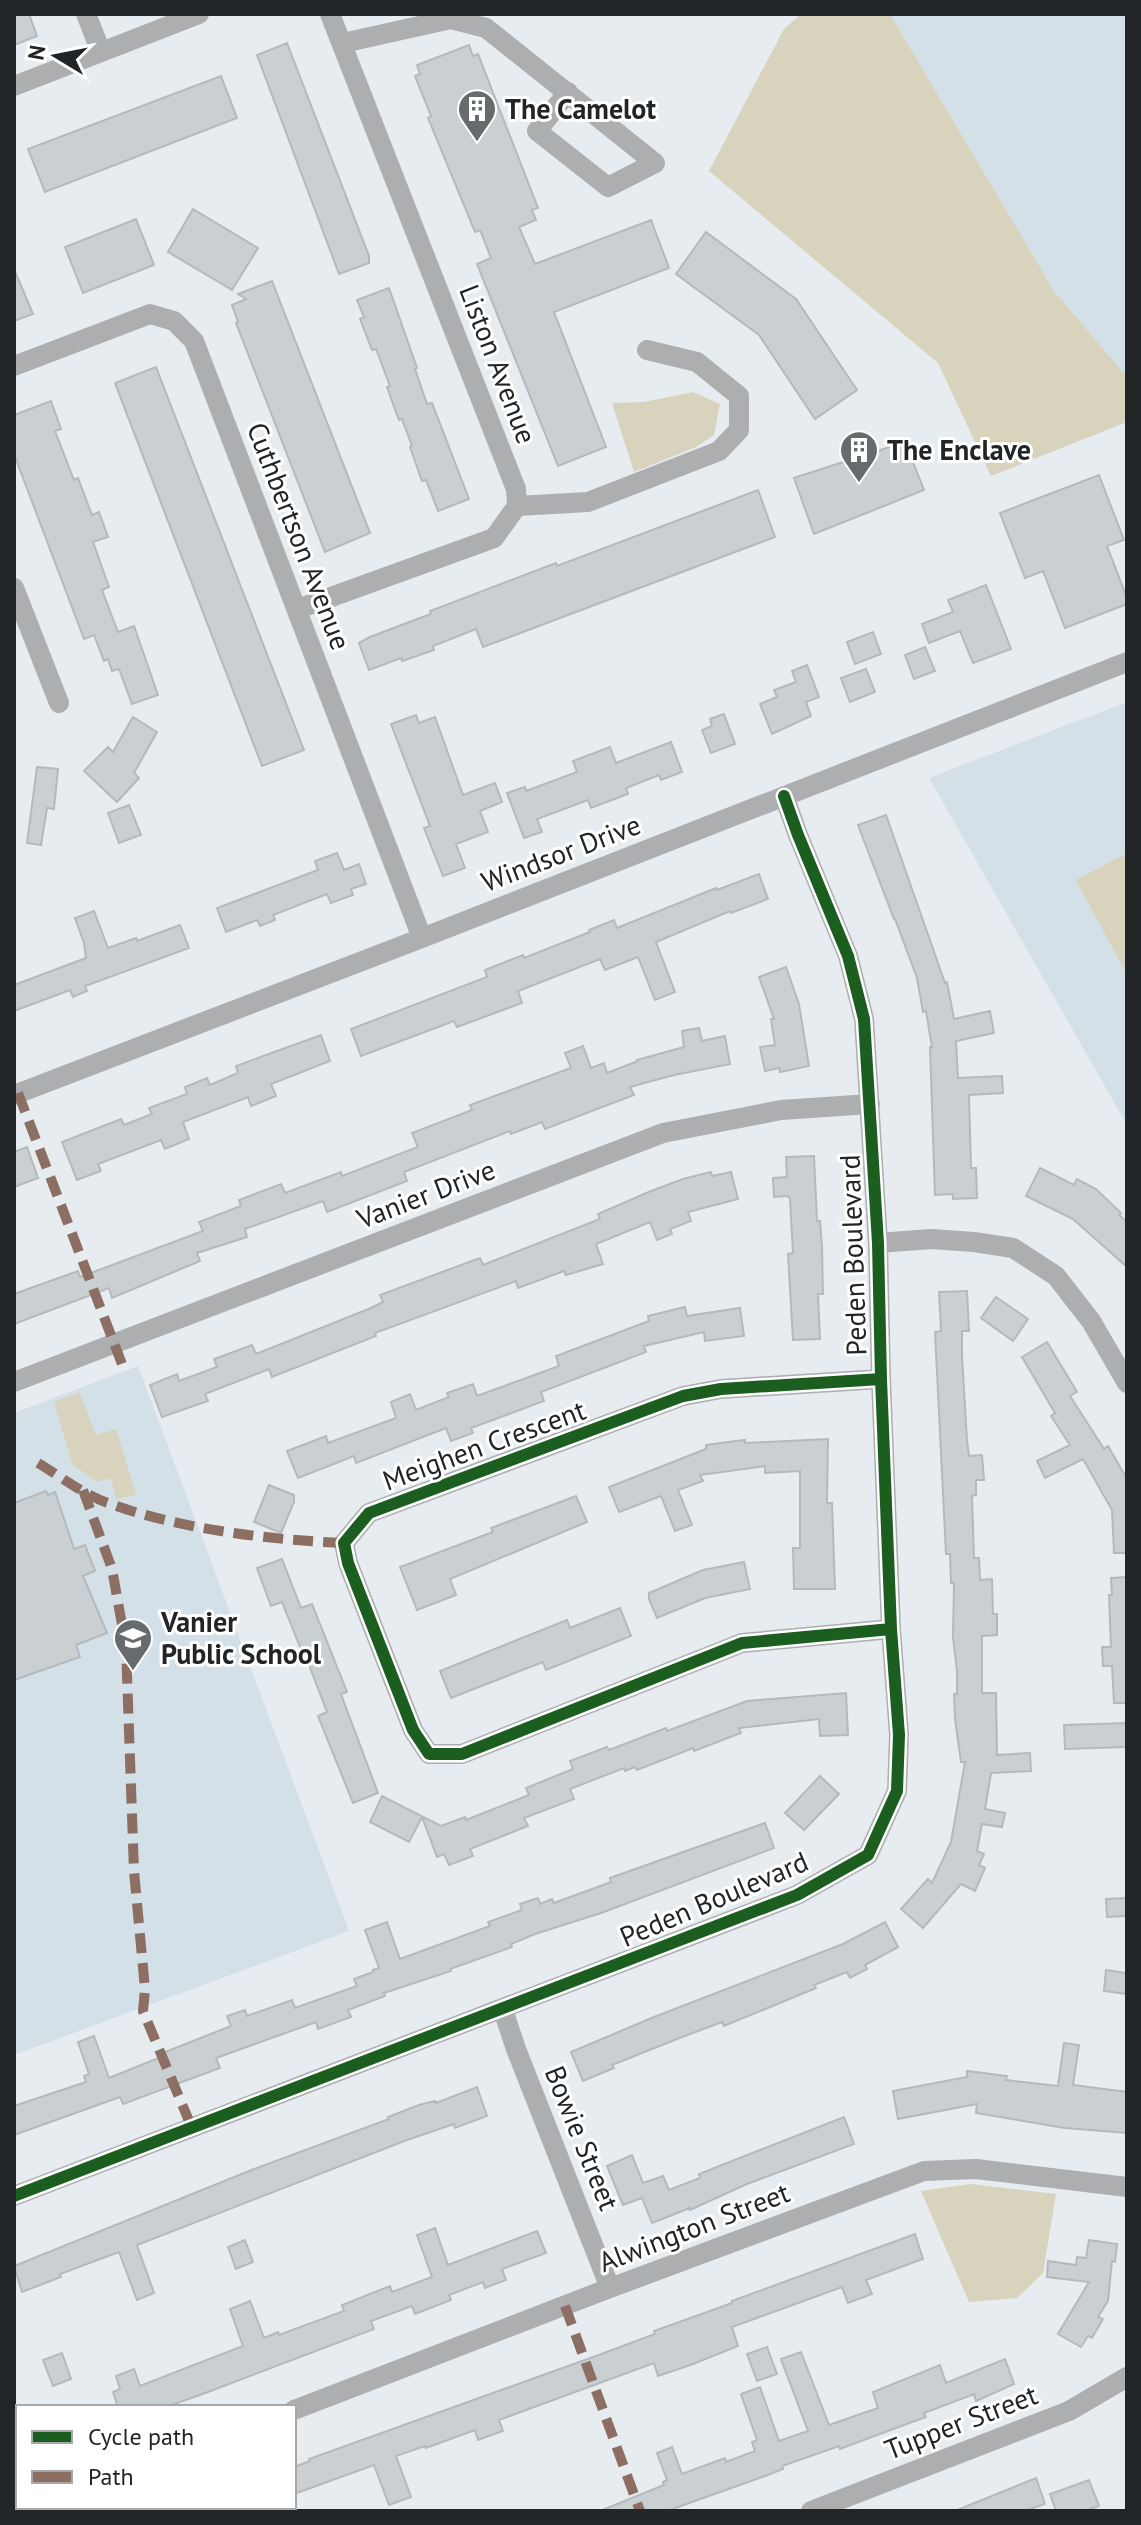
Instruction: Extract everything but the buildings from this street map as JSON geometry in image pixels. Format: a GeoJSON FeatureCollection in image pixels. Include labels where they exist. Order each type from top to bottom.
{"type":"FeatureCollection","features":[{"type":"Feature","properties":{"kind":"street"},"geometry":{"type":"LineString","coordinates":[[86,14],[101,52]]}},
{"type":"Feature","properties":{"kind":"street"},"geometry":{"type":"LineString","coordinates":[[14,86],[199,14]]}},
{"type":"Feature","properties":{"kind":"street","name":"Liston Avenue"},"geometry":{"type":"LineString","coordinates":[[330,14],[516,489],[517,506]]}},
{"type":"Feature","properties":{"kind":"street"},"geometry":{"type":"LineString","coordinates":[[343,43],[451,19],[486,28],[568,92],[655,163],[608,187],[537,131],[568,92]]}},
{"type":"Feature","properties":{"kind":"street","name":"Cuthbertson Avenue"},"geometry":{"type":"LineString","coordinates":[[14,366],[150,314],[174,321],[194,341],[422,938]]}},
{"type":"Feature","properties":{"kind":"street"},"geometry":{"type":"LineString","coordinates":[[298,609],[494,538],[517,506],[588,502],[719,451],[739,430],[739,396],[697,362],[647,350]]}},
{"type":"Feature","properties":{"kind":"street"},"geometry":{"type":"LineString","coordinates":[[14,588],[59,703]]}},
{"type":"Feature","properties":{"kind":"street","name":"Windsor Drive"},"geometry":{"type":"LineString","coordinates":[[14,1095],[1127,662]]}},
{"type":"Feature","properties":{"kind":"street","name":"Peden Boulevard"},"geometry":{"type":"LineString","coordinates":[[14,2196],[797,1895],[868,1855],[897,1791],[899,1735],[891,1629],[878,1243],[864,1019],[848,956],[784,796]]}},
{"type":"Feature","properties":{"kind":"street","name":"Vanier Drive"},"geometry":{"type":"LineString","coordinates":[[14,1382],[663,1133],[781,1110],[870,1104]]}},
{"type":"Feature","properties":{"kind":"street"},"geometry":{"type":"LineString","coordinates":[[878,1243],[931,1239],[1013,1248],[1056,1276],[1091,1321],[1127,1383]]}},
{"type":"Feature","properties":{"kind":"street","name":"Meighen Crescent"},"geometry":{"type":"LineString","coordinates":[[881,1379],[721,1389],[683,1396],[369,1513],[344,1543],[348,1563],[413,1730],[429,1754],[462,1754],[742,1643],[891,1629]]}},
{"type":"Feature","properties":{"kind":"street","name":"Bowie Street"},"geometry":{"type":"LineString","coordinates":[[503,2010],[610,2288]]}},
{"type":"Feature","properties":{"kind":"street","name":"Alwington Street"},"geometry":{"type":"LineString","coordinates":[[296,2409],[924,2171],[976,2169],[1127,2187]]}},
{"type":"Feature","properties":{"kind":"street","name":"Tupper Street"},"geometry":{"type":"LineString","coordinates":[[811,2511],[1069,2411],[1127,2377]]}},
{"type":"Feature","properties":{"kind":"shaded area"},"geometry":{"type":"Polygon","coordinates":[[[801,14],[890,14],[1054,291],[1127,377],[1127,422],[991,476],[938,363],[709,171],[784,29],[801,14]]]}},
{"type":"Feature","properties":{"kind":"shaded area"},"geometry":{"type":"Polygon","coordinates":[[[890,14],[1127,14],[1127,377],[1054,291],[890,14]]]}},
{"type":"Feature","properties":{"kind":"shaded area"},"geometry":{"type":"Polygon","coordinates":[[[693,392],[720,404],[714,435],[696,447],[634,472],[612,403],[644,402],[693,392]]]}},
{"type":"Feature","properties":{"kind":"shaded area"},"geometry":{"type":"Polygon","coordinates":[[[1127,702],[1127,1125],[929,778],[1127,702]]]}},
{"type":"Feature","properties":{"kind":"shaded area"},"geometry":{"type":"Polygon","coordinates":[[[1127,853],[1127,975],[1076,880],[1127,853]]]}},
{"type":"Feature","properties":{"kind":"shaded area","name":"Vanier Public School"},"geometry":{"type":"Polygon","coordinates":[[[138,1366],[349,1931],[14,2055],[14,1413],[138,1366]]]}},
{"type":"Feature","properties":{"kind":"shaded area"},"geometry":{"type":"Polygon","coordinates":[[[79,1392],[96,1435],[116,1429],[136,1495],[116,1499],[111,1478],[97,1482],[72,1464],[54,1402],[79,1392]]]}},
{"type":"Feature","properties":{"kind":"shaded area"},"geometry":{"type":"Polygon","coordinates":[[[970,2184],[1056,2194],[1043,2273],[1017,2298],[969,2302],[921,2191],[970,2184]]]}},
{"type":"Feature","properties":{"kind":"marked path"},"geometry":{"type":"LineString","coordinates":[[18,1093],[122,1364]]}},
{"type":"Feature","properties":{"kind":"marked path"},"geometry":{"type":"LineString","coordinates":[[38,1463],[99,1500],[164,1520],[255,1536],[344,1543]]}},
{"type":"Feature","properties":{"kind":"marked path"},"geometry":{"type":"LineString","coordinates":[[83,1490],[112,1569],[126,1647],[134,1871],[145,1989],[143,2011],[192,2128]]}},
{"type":"Feature","properties":{"kind":"marked path"},"geometry":{"type":"LineString","coordinates":[[565,2306],[640,2511]]}},
{"type":"Feature","properties":{"kind":"cycle path"},"geometry":{"type":"LineString","coordinates":[[14,2196],[797,1895],[868,1855],[897,1791],[899,1735],[891,1629],[878,1243],[864,1019],[848,956],[784,796]]}},
{"type":"Feature","properties":{"kind":"cycle path"},"geometry":{"type":"LineString","coordinates":[[881,1379],[721,1389],[683,1396],[369,1513],[344,1543],[348,1563],[413,1730],[429,1754],[462,1754],[742,1643],[891,1629]]}},
{"type":"Feature","properties":{"kind":"place","name":"The Camelot"},"geometry":{"type":"Point","coordinates":[477,143]}},
{"type":"Feature","properties":{"kind":"place","name":"The Enclave"},"geometry":{"type":"Point","coordinates":[859,484]}},
{"type":"Feature","properties":{"kind":"place","name":"Vanier Public School"},"geometry":{"type":"Point","coordinates":[133,1672]}}]}
